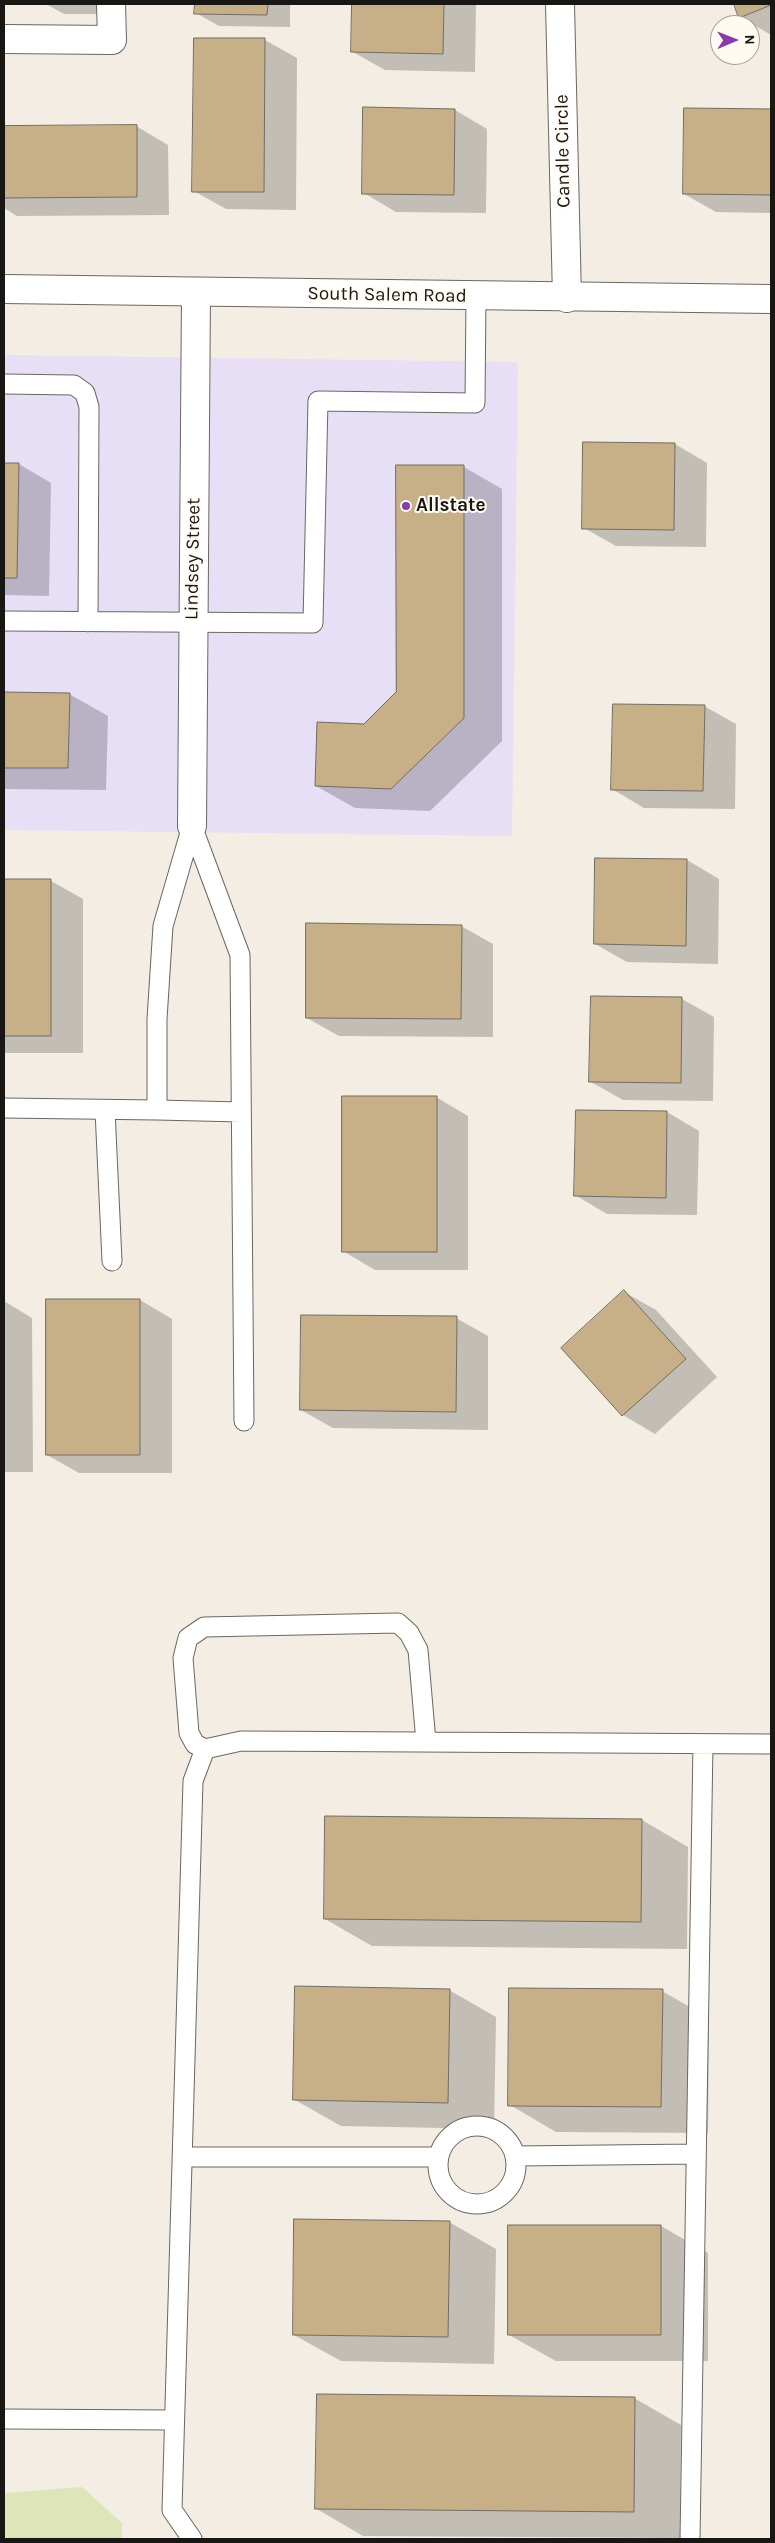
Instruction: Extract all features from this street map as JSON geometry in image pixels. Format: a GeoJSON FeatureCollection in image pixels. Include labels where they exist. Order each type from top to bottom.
{"type":"FeatureCollection","features":[{"type":"Feature","properties":{"kind":"street"},"geometry":{"type":"LineString","coordinates":[[4,39],[112,40],[112,4]]}},
{"type":"Feature","properties":{"kind":"street","name":"Candle Circle"},"geometry":{"type":"LineString","coordinates":[[560,4],[567,298]]}},
{"type":"Feature","properties":{"kind":"street","name":"South Salem Road"},"geometry":{"type":"LineString","coordinates":[[4,289],[567,298],[771,299]]}},
{"type":"Feature","properties":{"kind":"street","name":"Lindsey Street"},"geometry":{"type":"LineString","coordinates":[[192,826],[196,292]]}},
{"type":"Feature","properties":{"kind":"lane"},"geometry":{"type":"LineString","coordinates":[[4,621],[193,624],[312,623],[318,401],[475,403],[476,296]]}},
{"type":"Feature","properties":{"kind":"lane"},"geometry":{"type":"LineString","coordinates":[[4,384],[74,385],[84,393],[89,406],[88,622]]}},
{"type":"Feature","properties":{"kind":"lane"},"geometry":{"type":"LineString","coordinates":[[157,1110],[157,1019],[163,926],[192,826]]}},
{"type":"Feature","properties":{"kind":"lane"},"geometry":{"type":"LineString","coordinates":[[192,826],[240,955],[244,1421]]}},
{"type":"Feature","properties":{"kind":"lane"},"geometry":{"type":"LineString","coordinates":[[4,1108],[241,1112]]}},
{"type":"Feature","properties":{"kind":"lane"},"geometry":{"type":"LineString","coordinates":[[105,1110],[112,1261]]}},
{"type":"Feature","properties":{"kind":"lane"},"geometry":{"type":"LineString","coordinates":[[426,1742],[418,1650],[409,1633],[398,1623],[204,1627],[188,1638],[183,1658],[189,1733],[195,1744],[205,1749],[241,1741],[771,1744]]}},
{"type":"Feature","properties":{"kind":"lane"},"geometry":{"type":"LineString","coordinates":[[690,2539],[703,1744]]}},
{"type":"Feature","properties":{"kind":"lane"},"geometry":{"type":"LineString","coordinates":[[192,2539],[172,2510],[193,1781],[205,1749]]}},
{"type":"Feature","properties":{"kind":"lane"},"geometry":{"type":"LineString","coordinates":[[489,2127],[501,2134],[510,2144],[515,2156],[516,2169],[513,2181],[496,2200],[483,2204],[471,2204],[458,2200],[441,2182],[437,2170],[438,2157],[443,2145],[452,2134],[463,2128],[489,2127]]}},
{"type":"Feature","properties":{"kind":"lane"},"geometry":{"type":"LineString","coordinates":[[515,2156],[696,2154]]}},
{"type":"Feature","properties":{"kind":"lane"},"geometry":{"type":"LineString","coordinates":[[182,2157],[438,2157]]}},
{"type":"Feature","properties":{"kind":"lane"},"geometry":{"type":"LineString","coordinates":[[4,2419],[174,2420]]}},
{"type":"Feature","properties":{"kind":"shaded area"},"geometry":{"type":"Polygon","coordinates":[[[4,355],[518,362],[512,836],[4,830],[4,355]]]}},
{"type":"Feature","properties":{"kind":"green space"},"geometry":{"type":"Polygon","coordinates":[[[82,2487],[122,2523],[122,2539],[4,2539],[4,2493],[82,2487]]]}},
{"type":"Feature","properties":{"kind":"building"},"geometry":{"type":"Polygon","coordinates":[[[195,4],[268,4],[267,15],[194,14],[195,4]]]}},
{"type":"Feature","properties":{"kind":"building"},"geometry":{"type":"Polygon","coordinates":[[[352,4],[444,4],[443,54],[351,52],[352,4]]]}},
{"type":"Feature","properties":{"kind":"building"},"geometry":{"type":"Polygon","coordinates":[[[734,4],[771,4],[746,15],[738,15],[734,4]]]}},
{"type":"Feature","properties":{"kind":"building"},"geometry":{"type":"Polygon","coordinates":[[[194,38],[265,38],[264,192],[192,192],[194,38]]]}},
{"type":"Feature","properties":{"kind":"building"},"geometry":{"type":"Polygon","coordinates":[[[363,107],[455,109],[454,195],[362,194],[363,107]]]}},
{"type":"Feature","properties":{"kind":"building"},"geometry":{"type":"Polygon","coordinates":[[[684,108],[771,109],[771,195],[683,194],[684,108]]]}},
{"type":"Feature","properties":{"kind":"building"},"geometry":{"type":"Polygon","coordinates":[[[137,125],[137,197],[4,198],[4,126],[137,125]]]}},
{"type":"Feature","properties":{"kind":"building"},"geometry":{"type":"Polygon","coordinates":[[[583,442],[675,443],[674,530],[582,529],[583,442]]]}},
{"type":"Feature","properties":{"kind":"building"},"geometry":{"type":"Polygon","coordinates":[[[4,463],[19,463],[17,578],[4,578],[4,463]]]}},
{"type":"Feature","properties":{"kind":"building"},"geometry":{"type":"Polygon","coordinates":[[[396,465],[464,465],[464,718],[391,789],[315,786],[317,722],[364,724],[396,692],[396,465]]]}},
{"type":"Feature","properties":{"kind":"building"},"geometry":{"type":"Polygon","coordinates":[[[4,692],[70,693],[68,768],[4,768],[4,692]]]}},
{"type":"Feature","properties":{"kind":"building"},"geometry":{"type":"Polygon","coordinates":[[[613,704],[705,705],[703,791],[611,790],[613,704]]]}},
{"type":"Feature","properties":{"kind":"building"},"geometry":{"type":"Polygon","coordinates":[[[595,858],[687,859],[686,946],[594,944],[595,858]]]}},
{"type":"Feature","properties":{"kind":"building"},"geometry":{"type":"Polygon","coordinates":[[[4,879],[51,879],[51,1036],[4,1036],[4,879]]]}},
{"type":"Feature","properties":{"kind":"building"},"geometry":{"type":"Polygon","coordinates":[[[306,923],[462,925],[461,1019],[306,1018],[306,923]]]}},
{"type":"Feature","properties":{"kind":"building"},"geometry":{"type":"Polygon","coordinates":[[[591,996],[682,997],[681,1083],[589,1082],[591,996]]]}},
{"type":"Feature","properties":{"kind":"building"},"geometry":{"type":"Polygon","coordinates":[[[342,1096],[437,1096],[437,1252],[342,1252],[342,1096]]]}},
{"type":"Feature","properties":{"kind":"building"},"geometry":{"type":"Polygon","coordinates":[[[576,1110],[667,1111],[666,1198],[574,1196],[576,1110]]]}},
{"type":"Feature","properties":{"kind":"building"},"geometry":{"type":"Polygon","coordinates":[[[624,1290],[686,1359],[622,1416],[561,1348],[624,1290]]]}},
{"type":"Feature","properties":{"kind":"building"},"geometry":{"type":"Polygon","coordinates":[[[46,1299],[140,1299],[140,1455],[46,1455],[46,1299]]]}},
{"type":"Feature","properties":{"kind":"building"},"geometry":{"type":"Polygon","coordinates":[[[301,1315],[457,1316],[456,1412],[300,1410],[301,1315]]]}},
{"type":"Feature","properties":{"kind":"building"},"geometry":{"type":"Polygon","coordinates":[[[325,1816],[642,1819],[641,1922],[324,1919],[325,1816]]]}},
{"type":"Feature","properties":{"kind":"building"},"geometry":{"type":"Polygon","coordinates":[[[295,1986],[450,1989],[448,2103],[293,2100],[295,1986]]]}},
{"type":"Feature","properties":{"kind":"building"},"geometry":{"type":"Polygon","coordinates":[[[509,1988],[663,1989],[661,2107],[508,2106],[509,1988]]]}},
{"type":"Feature","properties":{"kind":"building"},"geometry":{"type":"Polygon","coordinates":[[[294,2219],[450,2221],[448,2337],[293,2335],[294,2219]]]}},
{"type":"Feature","properties":{"kind":"building"},"geometry":{"type":"Polygon","coordinates":[[[508,2225],[661,2225],[661,2335],[508,2335],[508,2225]]]}},
{"type":"Feature","properties":{"kind":"building"},"geometry":{"type":"Polygon","coordinates":[[[317,2394],[635,2397],[634,2512],[315,2509],[317,2394]]]}},
{"type":"Feature","properties":{"kind":"place","name":"Allstate"},"geometry":{"type":"Point","coordinates":[406,506]}}]}
